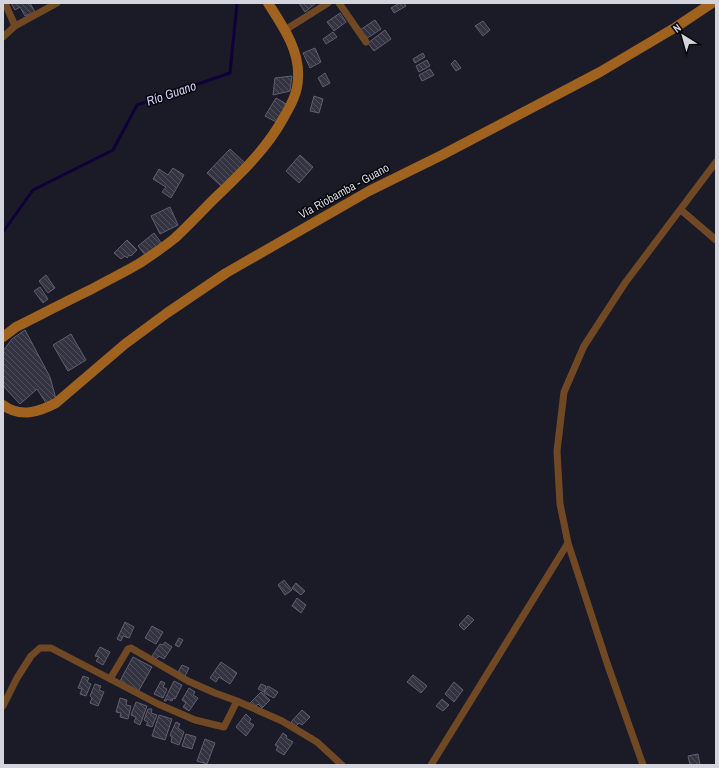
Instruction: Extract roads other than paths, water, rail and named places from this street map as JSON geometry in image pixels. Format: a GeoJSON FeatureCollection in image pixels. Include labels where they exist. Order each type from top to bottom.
{"type":"FeatureCollection","features":[{"type":"Feature","properties":{"kind":"main road"},"geometry":{"type":"LineString","coordinates":[[3,338],[16,327],[117,276],[140,263],[160,249],[175,237],[246,168],[267,144],[290,106],[296,92],[298,78],[298,67],[294,51],[285,30],[268,3]]}},
{"type":"Feature","properties":{"kind":"main road","name":"Vía Riobamba - Guano"},"geometry":{"type":"LineString","coordinates":[[3,405],[14,412],[22,413],[34,412],[56,403],[125,344],[166,313],[226,273],[369,191],[442,155],[600,72],[676,27],[712,3]]}},
{"type":"Feature","properties":{"kind":"street"},"geometry":{"type":"LineString","coordinates":[[6,3],[15,26]]}},
{"type":"Feature","properties":{"kind":"street"},"geometry":{"type":"LineString","coordinates":[[3,37],[15,26],[57,3]]}},
{"type":"Feature","properties":{"kind":"street"},"geometry":{"type":"LineString","coordinates":[[285,30],[328,3]]}},
{"type":"Feature","properties":{"kind":"street"},"geometry":{"type":"LineString","coordinates":[[339,3],[366,42]]}},
{"type":"Feature","properties":{"kind":"street"},"geometry":{"type":"LineString","coordinates":[[643,765],[607,663],[568,543],[560,504],[557,451],[564,392],[584,346],[625,283],[716,162]]}},
{"type":"Feature","properties":{"kind":"street"},"geometry":{"type":"LineString","coordinates":[[680,210],[716,240]]}},
{"type":"Feature","properties":{"kind":"street"},"geometry":{"type":"LineString","coordinates":[[430,765],[568,543]]}},
{"type":"Feature","properties":{"kind":"street"},"geometry":{"type":"LineString","coordinates":[[3,706],[17,678],[31,656],[40,648],[51,648],[158,704],[195,720],[224,727],[236,701]]}},
{"type":"Feature","properties":{"kind":"street"},"geometry":{"type":"LineString","coordinates":[[110,679],[128,649],[132,648],[188,681],[282,721],[317,742],[342,765]]}},
{"type":"Feature","properties":{"kind":"waterway","name":"Río Guano"},"geometry":{"type":"LineString","coordinates":[[3,232],[33,190],[113,150],[137,105],[230,73],[237,3]]}}]}
